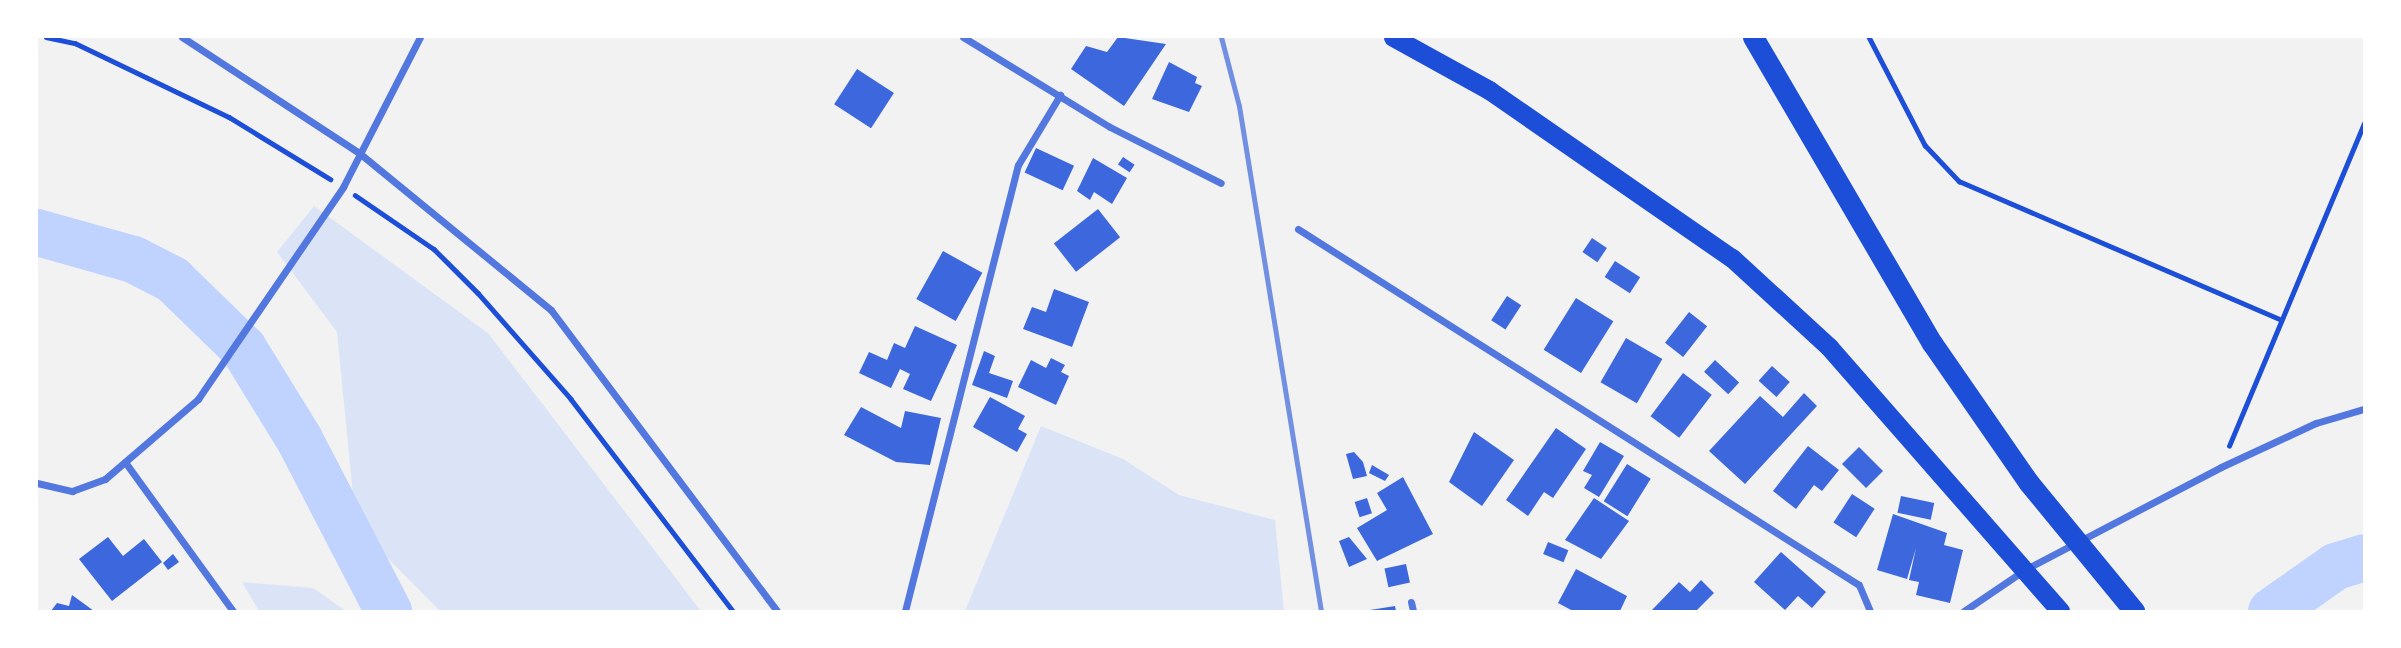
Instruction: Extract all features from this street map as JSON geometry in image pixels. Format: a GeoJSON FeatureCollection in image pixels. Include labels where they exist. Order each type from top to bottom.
{"type":"FeatureCollection","features":[{"type":"Feature","properties":{"kind":"highway"},"geometry":{"type":"LineString","coordinates":[[1393,37],[1512,105],[1732,258],[1829,347],[2032,575],[2060,611]]}},
{"type":"Feature","properties":{"kind":"highway"},"geometry":{"type":"LineString","coordinates":[[1753,37],[1932,343],[2029,483],[2134,611]]}},
{"type":"Feature","properties":{"kind":"street"},"geometry":{"type":"LineString","coordinates":[[182,37],[358,152],[551,310],[777,611]]}},
{"type":"Feature","properties":{"kind":"street"},"geometry":{"type":"LineString","coordinates":[[37,483],[72,491],[106,479],[198,400],[343,187],[358,152],[420,37]]}},
{"type":"Feature","properties":{"kind":"street"},"geometry":{"type":"LineString","coordinates":[[963,37],[1060,95],[1222,183]]}},
{"type":"Feature","properties":{"kind":"street"},"geometry":{"type":"LineString","coordinates":[[905,611],[1018,165],[1060,95]]}},
{"type":"Feature","properties":{"kind":"street"},"geometry":{"type":"LineString","coordinates":[[1298,229],[1859,585],[1870,611]]}},
{"type":"Feature","properties":{"kind":"street"},"geometry":{"type":"LineString","coordinates":[[1964,611],[2221,467],[2316,423],[2364,409]]}},
{"type":"Feature","properties":{"kind":"street"},"geometry":{"type":"LineString","coordinates":[[125,462],[233,611]]}},
{"type":"Feature","properties":{"kind":"street"},"geometry":{"type":"LineString","coordinates":[[1411,602],[1413,611]]}},
{"type":"Feature","properties":{"kind":"path"},"geometry":{"type":"LineString","coordinates":[[46,37],[75,43],[229,117],[343,187],[434,249],[478,293],[571,399],[733,611]]}},
{"type":"Feature","properties":{"kind":"path"},"geometry":{"type":"LineString","coordinates":[[1869,37],[1926,145],[1959,181],[2279,319]]}},
{"type":"Feature","properties":{"kind":"path"},"geometry":{"type":"LineString","coordinates":[[2221,467],[2279,319],[2364,124]]}},
{"type":"Feature","properties":{"kind":"shaded area"},"geometry":{"type":"Polygon","coordinates":[[[314,206],[488,333],[701,611],[440,611],[356,526],[337,332],[277,252],[314,206]]]}},
{"type":"Feature","properties":{"kind":"shaded area"},"geometry":{"type":"Polygon","coordinates":[[[1041,426],[1123,459],[1179,495],[1275,520],[1284,611],[965,611],[1041,426]]]}},
{"type":"Feature","properties":{"kind":"shaded area"},"geometry":{"type":"Polygon","coordinates":[[[242,582],[313,588],[346,611],[259,611],[242,582]]]}},
{"type":"Feature","properties":{"kind":"building"},"geometry":{"type":"Polygon","coordinates":[[[1118,37],[1166,44],[1124,106],[1071,69],[1086,46],[1107,52],[1118,37]]]}},
{"type":"Feature","properties":{"kind":"building"},"geometry":{"type":"Polygon","coordinates":[[[1169,62],[1197,77],[1195,83],[1202,86],[1189,112],[1152,99],[1169,62]]]}},
{"type":"Feature","properties":{"kind":"building"},"geometry":{"type":"Polygon","coordinates":[[[857,69],[894,93],[871,128],[834,104],[857,69]]]}},
{"type":"Feature","properties":{"kind":"building"},"geometry":{"type":"Polygon","coordinates":[[[1036,148],[1074,166],[1063,190],[1025,172],[1036,148]]]}},
{"type":"Feature","properties":{"kind":"building"},"geometry":{"type":"Polygon","coordinates":[[[1123,157],[1135,165],[1130,172],[1118,164],[1123,157]]]}},
{"type":"Feature","properties":{"kind":"building"},"geometry":{"type":"Polygon","coordinates":[[[1093,158],[1127,178],[1112,204],[1094,192],[1090,200],[1077,191],[1093,158]]]}},
{"type":"Feature","properties":{"kind":"building"},"geometry":{"type":"Polygon","coordinates":[[[1098,209],[1120,237],[1076,272],[1054,243],[1098,209]]]}},
{"type":"Feature","properties":{"kind":"building"},"geometry":{"type":"Polygon","coordinates":[[[1592,238],[1607,248],[1597,262],[1582,252],[1592,238]]]}},
{"type":"Feature","properties":{"kind":"building"},"geometry":{"type":"Polygon","coordinates":[[[943,251],[982,273],[956,321],[916,299],[943,251]]]}},
{"type":"Feature","properties":{"kind":"building"},"geometry":{"type":"Polygon","coordinates":[[[1615,261],[1640,277],[1630,293],[1605,277],[1615,261]]]}},
{"type":"Feature","properties":{"kind":"building"},"geometry":{"type":"Polygon","coordinates":[[[1054,289],[1089,302],[1072,347],[1023,329],[1032,307],[1046,312],[1054,289]]]}},
{"type":"Feature","properties":{"kind":"building"},"geometry":{"type":"Polygon","coordinates":[[[1507,296],[1521,305],[1505,330],[1491,320],[1507,296]]]}},
{"type":"Feature","properties":{"kind":"building"},"geometry":{"type":"Polygon","coordinates":[[[1576,298],[1613,321],[1581,373],[1544,350],[1576,298]]]}},
{"type":"Feature","properties":{"kind":"building"},"geometry":{"type":"Polygon","coordinates":[[[1689,312],[1707,326],[1683,357],[1665,343],[1689,312]]]}},
{"type":"Feature","properties":{"kind":"building"},"geometry":{"type":"Polygon","coordinates":[[[915,326],[957,345],[931,401],[903,389],[910,374],[900,369],[891,388],[859,373],[869,352],[887,360],[894,343],[905,348],[915,326]]]}},
{"type":"Feature","properties":{"kind":"building"},"geometry":{"type":"Polygon","coordinates":[[[1626,338],[1662,359],[1637,403],[1600,382],[1626,338]]]}},
{"type":"Feature","properties":{"kind":"building"},"geometry":{"type":"Polygon","coordinates":[[[984,351],[995,356],[989,373],[1013,381],[1007,398],[972,385],[984,351]]]}},
{"type":"Feature","properties":{"kind":"building"},"geometry":{"type":"Polygon","coordinates":[[[1051,358],[1065,365],[1061,372],[1069,376],[1056,405],[1018,387],[1031,360],[1046,368],[1051,358]]]}},
{"type":"Feature","properties":{"kind":"building"},"geometry":{"type":"Polygon","coordinates":[[[1715,360],[1739,383],[1728,394],[1704,372],[1715,360]]]}},
{"type":"Feature","properties":{"kind":"building"},"geometry":{"type":"Polygon","coordinates":[[[1772,366],[1790,382],[1776,397],[1759,381],[1772,366]]]}},
{"type":"Feature","properties":{"kind":"building"},"geometry":{"type":"Polygon","coordinates":[[[1683,373],[1712,395],[1679,438],[1651,416],[1683,373]]]}},
{"type":"Feature","properties":{"kind":"building"},"geometry":{"type":"Polygon","coordinates":[[[1804,393],[1817,406],[1745,484],[1709,451],[1760,396],[1783,417],[1804,393]]]}},
{"type":"Feature","properties":{"kind":"building"},"geometry":{"type":"Polygon","coordinates":[[[990,397],[1025,416],[1018,429],[1027,434],[1017,452],[973,427],[990,397]]]}},
{"type":"Feature","properties":{"kind":"building"},"geometry":{"type":"Polygon","coordinates":[[[861,407],[901,428],[905,411],[941,418],[930,465],[896,462],[844,435],[861,407]]]}},
{"type":"Feature","properties":{"kind":"building"},"geometry":{"type":"Polygon","coordinates":[[[1556,428],[1586,449],[1553,498],[1544,492],[1528,516],[1506,500],[1556,428]]]}},
{"type":"Feature","properties":{"kind":"building"},"geometry":{"type":"Polygon","coordinates":[[[1474,432],[1514,460],[1482,506],[1449,482],[1474,432]]]}},
{"type":"Feature","properties":{"kind":"building"},"geometry":{"type":"Polygon","coordinates":[[[1600,442],[1624,456],[1599,497],[1584,488],[1592,475],[1583,471],[1600,442]]]}},
{"type":"Feature","properties":{"kind":"building"},"geometry":{"type":"Polygon","coordinates":[[[1808,446],[1839,470],[1822,491],[1814,485],[1796,509],[1773,491],[1808,446]]]}},
{"type":"Feature","properties":{"kind":"building"},"geometry":{"type":"Polygon","coordinates":[[[1859,447],[1883,471],[1866,488],[1842,464],[1859,447]]]}},
{"type":"Feature","properties":{"kind":"building"},"geometry":{"type":"Polygon","coordinates":[[[1354,452],[1363,462],[1367,476],[1353,479],[1346,454],[1354,452]]]}},
{"type":"Feature","properties":{"kind":"building"},"geometry":{"type":"Polygon","coordinates":[[[1627,464],[1651,479],[1627,516],[1604,501],[1627,464]]]}},
{"type":"Feature","properties":{"kind":"building"},"geometry":{"type":"Polygon","coordinates":[[[1372,465],[1389,475],[1385,481],[1369,473],[1372,465]]]}},
{"type":"Feature","properties":{"kind":"building"},"geometry":{"type":"Polygon","coordinates":[[[1403,477],[1433,534],[1377,561],[1357,528],[1387,510],[1377,493],[1403,477]]]}},
{"type":"Feature","properties":{"kind":"building"},"geometry":{"type":"Polygon","coordinates":[[[1852,494],[1875,509],[1856,537],[1833,523],[1852,494]]]}},
{"type":"Feature","properties":{"kind":"building"},"geometry":{"type":"Polygon","coordinates":[[[1901,496],[1934,503],[1931,520],[1897,513],[1901,496]]]}},
{"type":"Feature","properties":{"kind":"building"},"geometry":{"type":"Polygon","coordinates":[[[1367,498],[1372,513],[1360,517],[1355,502],[1367,498]]]}},
{"type":"Feature","properties":{"kind":"building"},"geometry":{"type":"Polygon","coordinates":[[[1594,498],[1629,521],[1601,559],[1565,540],[1594,498]]]}},
{"type":"Feature","properties":{"kind":"building"},"geometry":{"type":"Polygon","coordinates":[[[1893,514],[1947,533],[1944,545],[1963,550],[1950,603],[1916,595],[1919,582],[1909,580],[1916,548],[1907,579],[1877,570],[1893,514]]]}},
{"type":"Feature","properties":{"kind":"building"},"geometry":{"type":"Polygon","coordinates":[[[108,537],[123,556],[144,539],[162,562],[112,601],[79,559],[108,537]]]}},
{"type":"Feature","properties":{"kind":"building"},"geometry":{"type":"Polygon","coordinates":[[[1349,537],[1367,559],[1349,567],[1339,541],[1349,537]]]}},
{"type":"Feature","properties":{"kind":"building"},"geometry":{"type":"Polygon","coordinates":[[[1548,542],[1568,550],[1564,562],[1543,554],[1548,542]]]}},
{"type":"Feature","properties":{"kind":"building"},"geometry":{"type":"Polygon","coordinates":[[[1781,552],[1826,592],[1812,608],[1798,596],[1785,610],[1754,582],[1781,552]]]}},
{"type":"Feature","properties":{"kind":"building"},"geometry":{"type":"Polygon","coordinates":[[[173,554],[179,562],[168,570],[163,563],[173,554]]]}},
{"type":"Feature","properties":{"kind":"building"},"geometry":{"type":"Polygon","coordinates":[[[1406,564],[1410,583],[1388,587],[1384,569],[1406,564]]]}},
{"type":"Feature","properties":{"kind":"building"},"geometry":{"type":"Polygon","coordinates":[[[1576,569],[1627,596],[1620,611],[1573,611],[1558,603],[1576,569]]]}},
{"type":"Feature","properties":{"kind":"building"},"geometry":{"type":"Polygon","coordinates":[[[1701,580],[1714,593],[1696,611],[1651,611],[1679,582],[1690,592],[1701,580]]]}},
{"type":"Feature","properties":{"kind":"building"},"geometry":{"type":"Polygon","coordinates":[[[72,595],[94,611],[51,611],[57,603],[69,606],[72,595]]]}},
{"type":"Feature","properties":{"kind":"building"},"geometry":{"type":"Polygon","coordinates":[[[1395,606],[1396,611],[1370,611],[1370,610],[1395,606]]]}},
{"type":"Feature","properties":{"kind":"waterway"},"geometry":{"type":"LineString","coordinates":[[37,232],[133,259],[172,279],[243,348],[299,439],[388,611]]}},
{"type":"Feature","properties":{"kind":"waterway"},"geometry":{"type":"LineString","coordinates":[[2271,611],[2335,566],[2364,557]]}},
{"type":"Feature","properties":{"kind":"railway"},"geometry":{"type":"LineString","coordinates":[[1221,37],[1239,106],[1321,611]]}}]}
